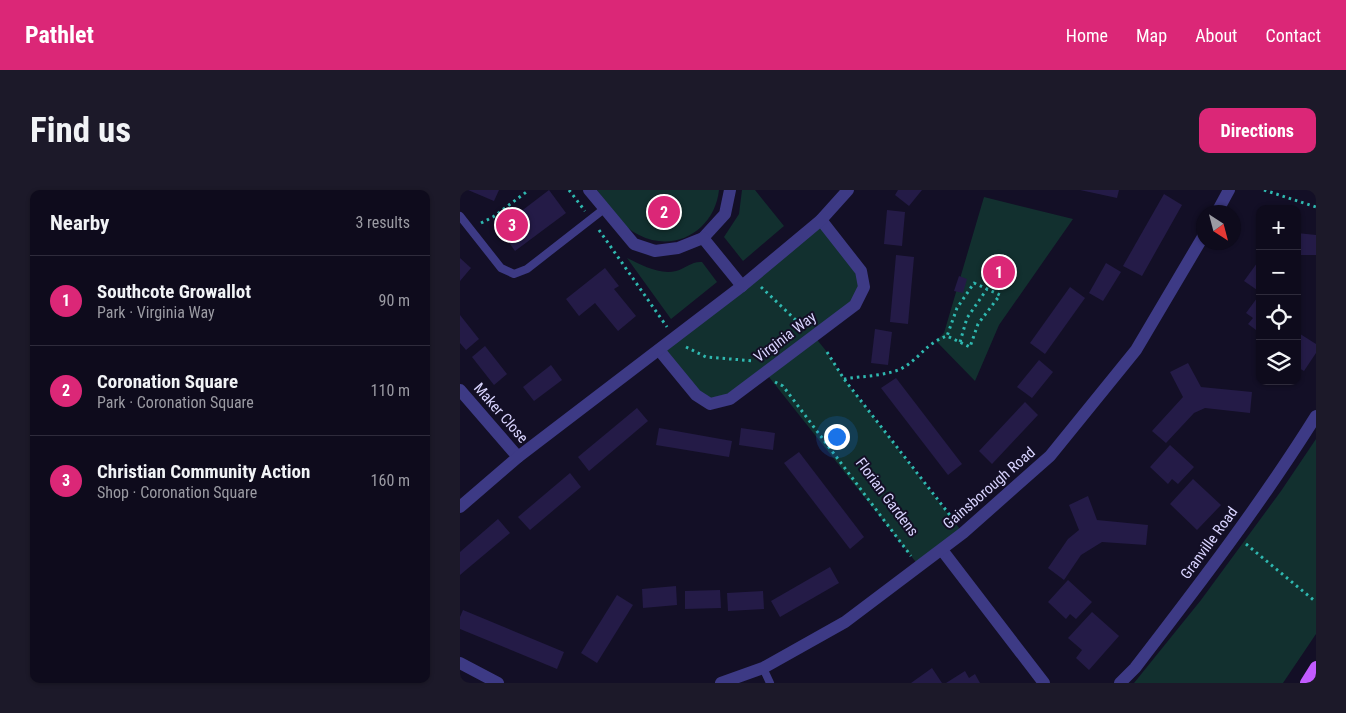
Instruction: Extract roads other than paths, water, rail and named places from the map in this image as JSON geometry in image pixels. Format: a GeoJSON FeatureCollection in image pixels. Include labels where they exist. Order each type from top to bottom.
{"type":"FeatureCollection","features":[{"type":"Feature","properties":{"kind":"main road"},"geometry":{"type":"LineString","coordinates":[[1306,683],[1316,667]]}},
{"type":"Feature","properties":{"kind":"street"},"geometry":{"type":"LineString","coordinates":[[589,190],[634,244],[655,251],[678,248],[703,238],[725,214],[730,190]]}},
{"type":"Feature","properties":{"kind":"street"},"geometry":{"type":"LineString","coordinates":[[460,507],[518,457],[659,350],[822,220],[848,190]]}},
{"type":"Feature","properties":{"kind":"street"},"geometry":{"type":"LineString","coordinates":[[1220,205],[1226,191]]}},
{"type":"Feature","properties":{"kind":"street","name":"Virginia Way"},"geometry":{"type":"LineString","coordinates":[[659,350],[696,395],[710,404],[730,399],[855,305],[864,287],[861,271],[822,220]]}},
{"type":"Feature","properties":{"kind":"street"},"geometry":{"type":"LineString","coordinates":[[703,238],[746,282]]}},
{"type":"Feature","properties":{"kind":"street","name":"Gainsborough Road"},"geometry":{"type":"LineString","coordinates":[[721,683],[763,668],[845,622],[963,533],[1050,456],[1136,350],[1196,249]]}},
{"type":"Feature","properties":{"kind":"street","name":"Maker Close"},"geometry":{"type":"LineString","coordinates":[[460,390],[518,457]]}},
{"type":"Feature","properties":{"kind":"street","name":"Granville Road"},"geometry":{"type":"LineString","coordinates":[[1120,683],[1135,668],[1236,536],[1316,416]]}},
{"type":"Feature","properties":{"kind":"street"},"geometry":{"type":"LineString","coordinates":[[942,550],[1044,683]]}},
{"type":"Feature","properties":{"kind":"street"},"geometry":{"type":"LineString","coordinates":[[460,663],[498,683]]}},
{"type":"Feature","properties":{"kind":"lane"},"geometry":{"type":"LineString","coordinates":[[460,216],[501,268],[514,274],[527,269],[604,209]]}},
{"type":"Feature","properties":{"kind":"lane"},"geometry":{"type":"LineString","coordinates":[[763,668],[770,683]]}},
{"type":"Feature","properties":{"kind":"place","name":"Coronation Square"},"geometry":{"type":"Point","coordinates":[664,212]}},
{"type":"Feature","properties":{"kind":"place","name":"Christian Community Action"},"geometry":{"type":"Point","coordinates":[512,225]}},
{"type":"Feature","properties":{"kind":"place","name":"Southcote Growallot"},"geometry":{"type":"Point","coordinates":[999,272]}}]}
